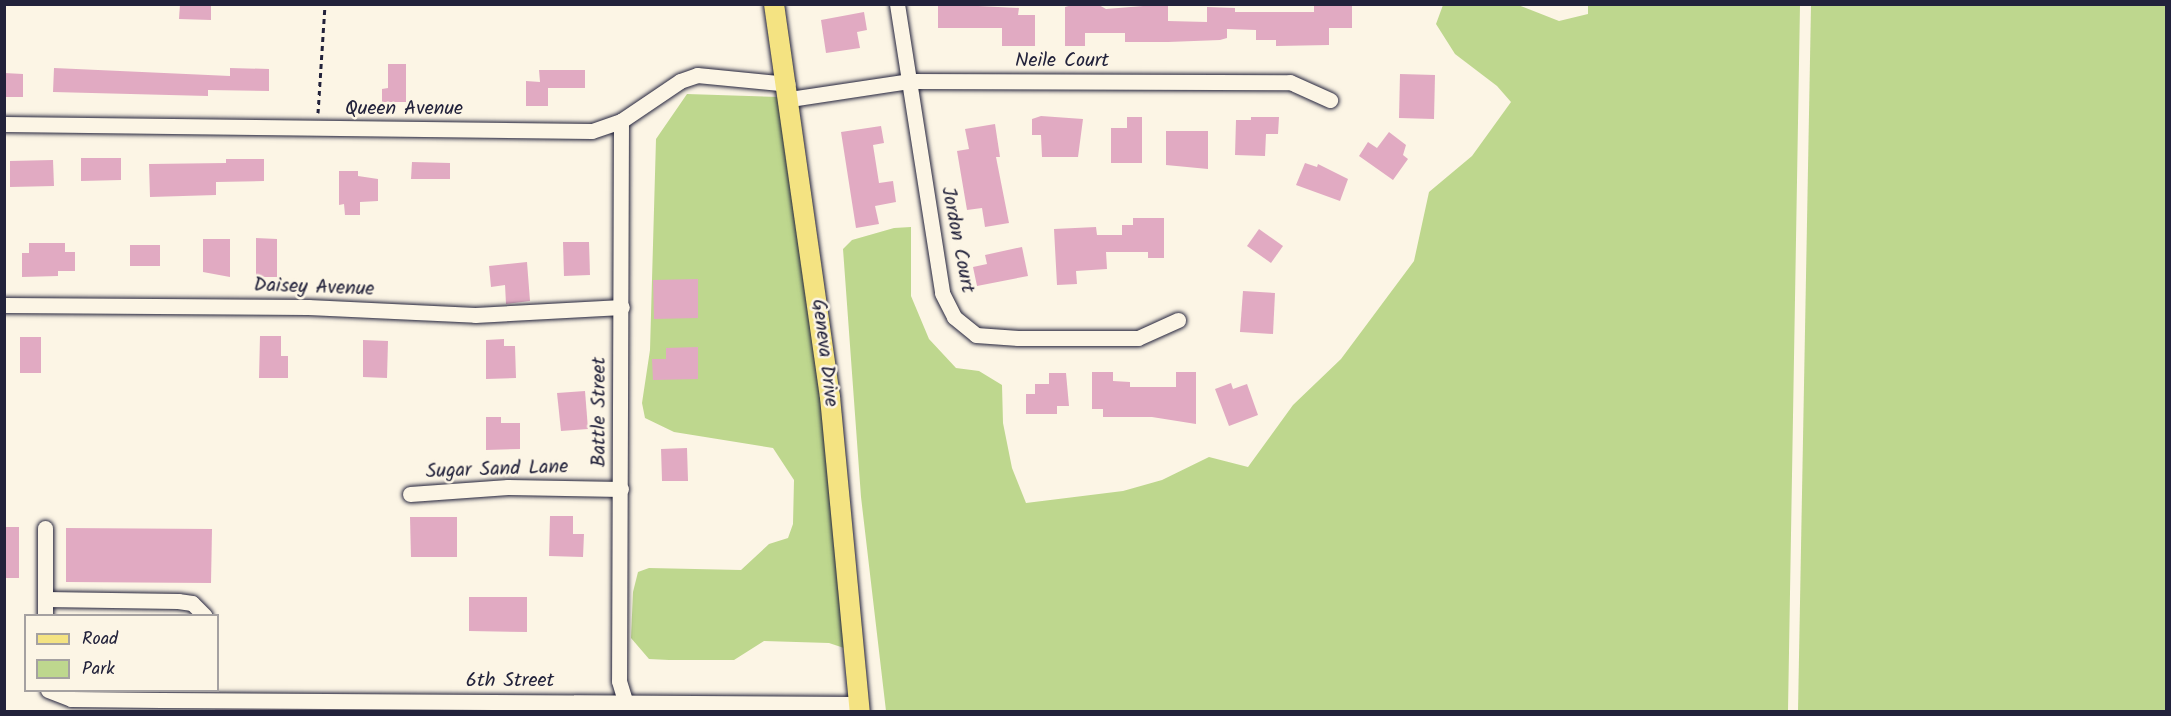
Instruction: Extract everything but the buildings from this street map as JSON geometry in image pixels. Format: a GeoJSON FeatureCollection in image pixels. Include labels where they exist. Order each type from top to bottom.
{"type":"FeatureCollection","features":[{"type":"Feature","properties":{"kind":"main road","name":"Geneva Drive"},"geometry":{"type":"LineString","coordinates":[[774,4],[789,92],[830,397],[859,708]]}},
{"type":"Feature","properties":{"kind":"street","name":"Jordon Court"},"geometry":{"type":"LineString","coordinates":[[897,4],[942,293],[954,317],[976,335],[1018,338],[1138,338],[1178,320]]}},
{"type":"Feature","properties":{"kind":"street","name":"Queen Avenue"},"geometry":{"type":"LineString","coordinates":[[4,124],[287,125],[316,129],[592,131],[621,121],[680,81],[697,75],[789,92]]}},
{"type":"Feature","properties":{"kind":"street","name":"Neile Court"},"geometry":{"type":"LineString","coordinates":[[789,92],[909,81],[1290,82],[1330,100]]}},
{"type":"Feature","properties":{"kind":"street","name":"Battle Street"},"geometry":{"type":"LineString","coordinates":[[621,121],[619,681],[627,707]]}},
{"type":"Feature","properties":{"kind":"street","name":"Daisey Avenue"},"geometry":{"type":"LineString","coordinates":[[4,305],[308,307],[475,315],[622,307]]}},
{"type":"Feature","properties":{"kind":"street","name":"Sugar Sand Lane"},"geometry":{"type":"LineString","coordinates":[[410,494],[508,487],[621,489]]}},
{"type":"Feature","properties":{"kind":"street"},"geometry":{"type":"LineString","coordinates":[[45,528],[45,614]]}},
{"type":"Feature","properties":{"kind":"street"},"geometry":{"type":"LineString","coordinates":[[45,599],[178,601],[192,603],[204,614]]}},
{"type":"Feature","properties":{"kind":"street","name":"6th Street"},"geometry":{"type":"LineString","coordinates":[[53,692],[71,699],[444,706],[859,708]]}},
{"type":"Feature","properties":{"kind":"path"},"geometry":{"type":"LineString","coordinates":[[316,129],[325,4]]}},
{"type":"Feature","properties":{"kind":"shaded area"},"geometry":{"type":"Polygon","coordinates":[[[215,709],[619,710],[620,711],[215,712],[215,709]]]}},
{"type":"Feature","properties":{"kind":"green space"},"geometry":{"type":"Polygon","coordinates":[[[1443,5],[1518,5],[1559,21],[1588,14],[1588,5],[1800,5],[1788,711],[886,711],[861,497],[843,249],[852,240],[894,228],[911,227],[911,296],[929,339],[956,368],[979,371],[1002,385],[1003,423],[1012,468],[1026,503],[1123,491],[1162,480],[1209,457],[1248,467],[1293,405],[1341,359],[1414,261],[1429,192],[1472,156],[1511,102],[1497,86],[1455,54],[1436,24],[1443,5]]]}},
{"type":"Feature","properties":{"kind":"green space"},"geometry":{"type":"Polygon","coordinates":[[[1811,5],[2166,5],[2166,711],[1798,711],[1811,5]]]}},
{"type":"Feature","properties":{"kind":"green space"},"geometry":{"type":"Polygon","coordinates":[[[687,94],[780,97],[821,398],[844,648],[829,643],[764,641],[734,660],[669,660],[649,659],[631,638],[633,592],[638,572],[649,568],[741,570],[769,544],[788,538],[793,524],[794,480],[773,448],[674,432],[645,418],[642,403],[650,350],[656,139],[687,94]]]}}]}
